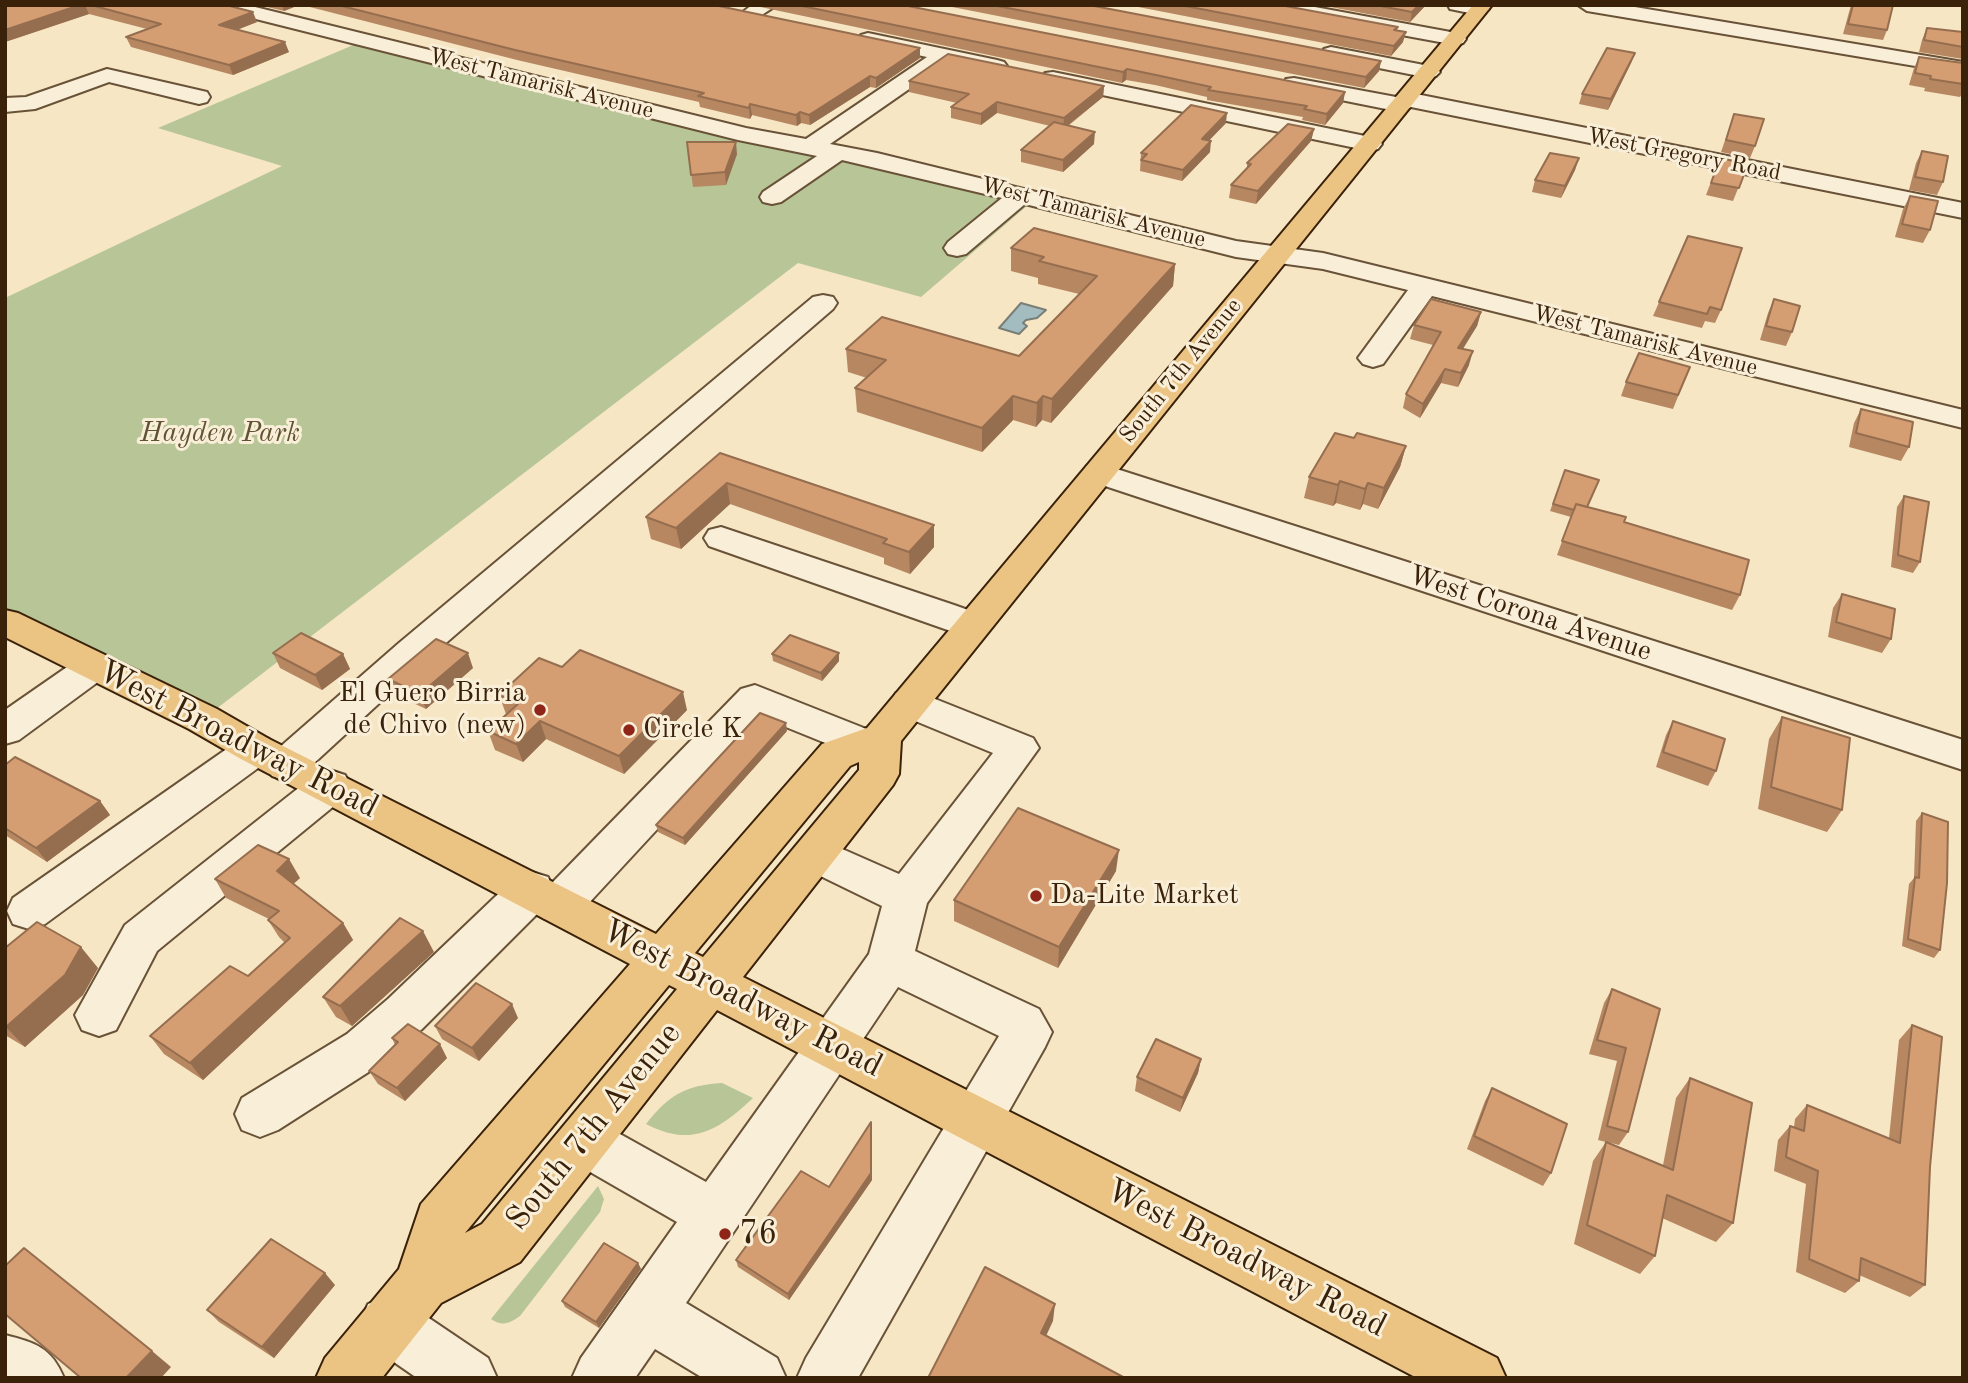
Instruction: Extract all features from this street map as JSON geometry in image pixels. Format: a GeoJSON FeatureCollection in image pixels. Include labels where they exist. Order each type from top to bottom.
{"type":"FeatureCollection","features":[{"type":"Feature","properties":{"kind":"main road","name":"South 7th Avenue"},"geometry":{"type":"LineString","coordinates":[[345,1378],[405,1304],[440,1222],[661,958],[836,755],[873,741],[910,703],[1456,39],[1473,7]]}},
{"type":"Feature","properties":{"kind":"main road","name":"West Broadway Road"},"geometry":{"type":"LineString","coordinates":[[5,622],[203,719],[271,757],[1477,1378]]}},
{"type":"Feature","properties":{"kind":"main road","name":"South 7th Avenue"},"geometry":{"type":"LineString","coordinates":[[405,1304],[501,1243],[879,774],[873,741]]}},
{"type":"Feature","properties":{"kind":"street","name":"West Tamarisk Avenue"},"geometry":{"type":"LineString","coordinates":[[223,5],[724,129],[838,152],[1236,249],[1278,253],[1425,286],[1963,419]]}},
{"type":"Feature","properties":{"kind":"street"},"geometry":{"type":"LineString","coordinates":[[1271,5],[1456,39]]}},
{"type":"Feature","properties":{"kind":"street"},"geometry":{"type":"LineString","coordinates":[[1587,5],[1963,68]]}},
{"type":"Feature","properties":{"kind":"street"},"geometry":{"type":"LineString","coordinates":[[854,36],[1370,144]]}},
{"type":"Feature","properties":{"kind":"street"},"geometry":{"type":"LineString","coordinates":[[1310,49],[1429,72]]}},
{"type":"Feature","properties":{"kind":"street"},"geometry":{"type":"LineString","coordinates":[[810,147],[944,55]]}},
{"type":"Feature","properties":{"kind":"street"},"geometry":{"type":"LineString","coordinates":[[5,105],[41,100],[107,75],[199,97]]}},
{"type":"Feature","properties":{"kind":"street","name":"West Gregory Road"},"geometry":{"type":"LineString","coordinates":[[1273,80],[1404,102],[1963,211]]}},
{"type":"Feature","properties":{"kind":"street"},"geometry":{"type":"LineString","coordinates":[[772,197],[838,152]]}},
{"type":"Feature","properties":{"kind":"street"},"geometry":{"type":"LineString","coordinates":[[957,248],[1021,195]]}},
{"type":"Feature","properties":{"kind":"street"},"geometry":{"type":"LineString","coordinates":[[1373,358],[1425,286]]}},
{"type":"Feature","properties":{"kind":"street"},"geometry":{"type":"LineString","coordinates":[[29,911],[271,757],[412,652],[823,303]]}},
{"type":"Feature","properties":{"kind":"street","name":"West Corona Avenue"},"geometry":{"type":"LineString","coordinates":[[1098,473],[1963,755]]}},
{"type":"Feature","properties":{"kind":"street"},"geometry":{"type":"LineString","coordinates":[[721,538],[878,592],[910,600],[972,625]]}},
{"type":"Feature","properties":{"kind":"street"},"geometry":{"type":"LineString","coordinates":[[5,730],[93,667]]}},
{"type":"Feature","properties":{"kind":"street"},"geometry":{"type":"LineString","coordinates":[[260,1114],[364,1048],[395,1023],[545,897],[755,699],[873,741]]}},
{"type":"Feature","properties":{"kind":"street"},"geometry":{"type":"LineString","coordinates":[[601,1378],[890,961],[906,897],[1019,748],[910,703]]}},
{"type":"Feature","properties":{"kind":"street"},"geometry":{"type":"LineString","coordinates":[[99,1014],[141,938],[330,786]]}},
{"type":"Feature","properties":{"kind":"street"},"geometry":{"type":"LineString","coordinates":[[815,854],[906,897]]}},
{"type":"Feature","properties":{"kind":"street"},"geometry":{"type":"LineString","coordinates":[[826,1378],[1028,1032],[1022,1024],[890,961]]}},
{"type":"Feature","properties":{"kind":"street"},"geometry":{"type":"LineString","coordinates":[[584,1141],[715,1215]]}},
{"type":"Feature","properties":{"kind":"street"},"geometry":{"type":"LineString","coordinates":[[405,1304],[468,1378]]}},
{"type":"Feature","properties":{"kind":"street"},"geometry":{"type":"LineString","coordinates":[[647,1312],[757,1378]]}},
{"type":"Feature","properties":{"kind":"street"},"geometry":{"type":"LineString","coordinates":[[5,1364],[21,1368],[35,1378]]}},
{"type":"Feature","properties":{"kind":"green space","name":"Hayden Park"},"geometry":{"type":"Polygon","coordinates":[[[365,40],[1035,199],[921,297],[798,263],[203,719],[5,619],[5,298],[282,166],[158,128],[365,40]]]}},
{"type":"Feature","properties":{"kind":"green space"},"geometry":{"type":"Polygon","coordinates":[[[722,1083],[753,1098],[716,1127],[691,1135],[677,1135],[646,1124],[670,1099],[687,1089],[722,1083]]]}},
{"type":"Feature","properties":{"kind":"green space"},"geometry":{"type":"Polygon","coordinates":[[[598,1186],[604,1199],[600,1212],[520,1316],[506,1323],[491,1319],[598,1186]]]}},
{"type":"Feature","properties":{"kind":"water"},"geometry":{"type":"Polygon","coordinates":[[[1021,303],[1046,310],[1037,318],[1026,320],[1023,323],[1027,326],[1019,334],[999,328],[1021,303]]]}},
{"type":"Feature","properties":{"kind":"building"},"geometry":{"type":"Polygon","coordinates":[[[5,5],[80,5],[5,30],[5,5]]]}},
{"type":"Feature","properties":{"kind":"building"},"geometry":{"type":"Polygon","coordinates":[[[91,5],[226,5],[253,12],[219,25],[285,42],[229,65],[126,37],[161,24],[91,5]]]}},
{"type":"Feature","properties":{"kind":"building"},"geometry":{"type":"Polygon","coordinates":[[[338,5],[714,5],[920,48],[876,78],[870,76],[809,115],[800,112],[796,115],[698,96],[704,93],[515,50],[338,5]]]}},
{"type":"Feature","properties":{"kind":"building"},"geometry":{"type":"Polygon","coordinates":[[[797,5],[903,5],[1345,92],[1327,114],[1304,109],[1307,106],[1208,90],[1211,87],[1127,69],[1123,72],[797,5]]]}},
{"type":"Feature","properties":{"kind":"building"},"geometry":{"type":"Polygon","coordinates":[[[992,5],[1089,5],[1381,61],[1366,77],[992,5]]]}},
{"type":"Feature","properties":{"kind":"building"},"geometry":{"type":"Polygon","coordinates":[[[1180,5],[1280,5],[1398,27],[1394,30],[1406,32],[1394,46],[1180,5]]]}},
{"type":"Feature","properties":{"kind":"building"},"geometry":{"type":"Polygon","coordinates":[[[1375,5],[1419,5],[1412,12],[1375,5]]]}},
{"type":"Feature","properties":{"kind":"building"},"geometry":{"type":"Polygon","coordinates":[[[1853,5],[1893,5],[1887,30],[1848,24],[1853,5]]]}},
{"type":"Feature","properties":{"kind":"building"},"geometry":{"type":"Polygon","coordinates":[[[1927,28],[1963,32],[1963,47],[1924,40],[1927,28]]]}},
{"type":"Feature","properties":{"kind":"building"},"geometry":{"type":"Polygon","coordinates":[[[1607,48],[1635,53],[1611,99],[1582,94],[1607,48]]]}},
{"type":"Feature","properties":{"kind":"building"},"geometry":{"type":"Polygon","coordinates":[[[948,54],[1104,86],[1064,118],[997,102],[981,114],[951,107],[969,94],[909,81],[948,54]]]}},
{"type":"Feature","properties":{"kind":"building"},"geometry":{"type":"Polygon","coordinates":[[[1919,57],[1963,63],[1963,84],[1930,79],[1931,76],[1915,73],[1919,57]]]}},
{"type":"Feature","properties":{"kind":"building"},"geometry":{"type":"Polygon","coordinates":[[[1191,105],[1227,113],[1202,139],[1211,141],[1183,170],[1141,160],[1147,154],[1141,153],[1191,105]]]}},
{"type":"Feature","properties":{"kind":"building"},"geometry":{"type":"Polygon","coordinates":[[[1734,114],[1764,119],[1755,146],[1726,140],[1734,114]]]}},
{"type":"Feature","properties":{"kind":"building"},"geometry":{"type":"Polygon","coordinates":[[[1054,122],[1095,132],[1063,160],[1021,150],[1054,122]]]}},
{"type":"Feature","properties":{"kind":"building"},"geometry":{"type":"Polygon","coordinates":[[[1288,124],[1314,129],[1258,191],[1231,185],[1251,164],[1247,163],[1288,124]]]}},
{"type":"Feature","properties":{"kind":"building"},"geometry":{"type":"Polygon","coordinates":[[[687,142],[736,142],[725,172],[691,175],[687,142]]]}},
{"type":"Feature","properties":{"kind":"building"},"geometry":{"type":"Polygon","coordinates":[[[1922,151],[1948,156],[1943,182],[1915,177],[1922,151]]]}},
{"type":"Feature","properties":{"kind":"building"},"geometry":{"type":"Polygon","coordinates":[[[1550,153],[1579,158],[1565,186],[1535,180],[1550,153]]]}},
{"type":"Feature","properties":{"kind":"building"},"geometry":{"type":"Polygon","coordinates":[[[1720,158],[1748,164],[1739,188],[1711,183],[1720,158]]]}},
{"type":"Feature","properties":{"kind":"building"},"geometry":{"type":"Polygon","coordinates":[[[1910,196],[1938,201],[1930,230],[1902,224],[1910,196]]]}},
{"type":"Feature","properties":{"kind":"building"},"geometry":{"type":"Polygon","coordinates":[[[1034,228],[1175,264],[1052,399],[1043,396],[1037,403],[1013,396],[982,428],[855,388],[886,360],[846,349],[882,317],[1019,356],[1097,276],[1039,261],[1044,257],[1011,248],[1034,228]]]}},
{"type":"Feature","properties":{"kind":"building"},"geometry":{"type":"Polygon","coordinates":[[[1688,236],[1742,248],[1721,310],[1710,307],[1707,314],[1659,302],[1688,236]]]}},
{"type":"Feature","properties":{"kind":"building"},"geometry":{"type":"Polygon","coordinates":[[[1431,299],[1481,312],[1458,348],[1473,351],[1461,373],[1445,369],[1423,404],[1406,394],[1441,332],[1414,325],[1431,299]]]}},
{"type":"Feature","properties":{"kind":"building"},"geometry":{"type":"Polygon","coordinates":[[[1774,299],[1800,306],[1792,332],[1766,326],[1774,299]]]}},
{"type":"Feature","properties":{"kind":"building"},"geometry":{"type":"Polygon","coordinates":[[[1639,353],[1690,367],[1678,395],[1626,382],[1639,353]]]}},
{"type":"Feature","properties":{"kind":"building"},"geometry":{"type":"Polygon","coordinates":[[[1861,409],[1913,422],[1909,447],[1856,433],[1861,409]]]}},
{"type":"Feature","properties":{"kind":"building"},"geometry":{"type":"Polygon","coordinates":[[[1335,433],[1354,438],[1357,433],[1406,446],[1384,488],[1368,483],[1365,489],[1340,481],[1338,485],[1309,477],[1335,433]]]}},
{"type":"Feature","properties":{"kind":"building"},"geometry":{"type":"Polygon","coordinates":[[[720,453],[934,525],[909,552],[883,543],[887,539],[727,483],[676,528],[646,517],[720,453]]]}},
{"type":"Feature","properties":{"kind":"building"},"geometry":{"type":"Polygon","coordinates":[[[1565,470],[1599,480],[1587,507],[1576,504],[1574,510],[1553,504],[1565,470]]]}},
{"type":"Feature","properties":{"kind":"building"},"geometry":{"type":"Polygon","coordinates":[[[1904,496],[1929,502],[1920,562],[1898,555],[1904,496]]]}},
{"type":"Feature","properties":{"kind":"building"},"geometry":{"type":"Polygon","coordinates":[[[1576,504],[1626,517],[1624,522],[1749,560],[1740,595],[1562,541],[1576,504]]]}},
{"type":"Feature","properties":{"kind":"building"},"geometry":{"type":"Polygon","coordinates":[[[1842,594],[1895,609],[1891,639],[1836,622],[1842,594]]]}},
{"type":"Feature","properties":{"kind":"building"},"geometry":{"type":"Polygon","coordinates":[[[301,633],[343,654],[315,675],[273,653],[301,633]]]}},
{"type":"Feature","properties":{"kind":"building"},"geometry":{"type":"Polygon","coordinates":[[[790,635],[839,653],[821,673],[772,654],[790,635]]]}},
{"type":"Feature","properties":{"kind":"building"},"geometry":{"type":"Polygon","coordinates":[[[436,639],[468,653],[420,694],[388,679],[436,639]]]}},
{"type":"Feature","properties":{"kind":"building"},"geometry":{"type":"Polygon","coordinates":[[[580,650],[683,692],[619,756],[540,721],[516,744],[488,731],[518,704],[499,695],[539,658],[562,667],[580,650]]]}},
{"type":"Feature","properties":{"kind":"building"},"geometry":{"type":"Polygon","coordinates":[[[760,713],[786,723],[683,838],[656,825],[760,713]]]}},
{"type":"Feature","properties":{"kind":"building"},"geometry":{"type":"Polygon","coordinates":[[[1782,717],[1850,738],[1842,810],[1771,787],[1782,717]]]}},
{"type":"Feature","properties":{"kind":"building"},"geometry":{"type":"Polygon","coordinates":[[[1673,721],[1725,739],[1716,771],[1663,752],[1673,721]]]}},
{"type":"Feature","properties":{"kind":"building"},"geometry":{"type":"Polygon","coordinates":[[[15,757],[100,801],[36,848],[5,828],[5,765],[15,757]]]}},
{"type":"Feature","properties":{"kind":"building","name":"Da-Lite Market"},"geometry":{"type":"Polygon","coordinates":[[[1018,808],[1119,850],[1059,947],[954,900],[1018,808]]]}},
{"type":"Feature","properties":{"kind":"building"},"geometry":{"type":"Polygon","coordinates":[[[1922,813],[1948,822],[1947,883],[1940,950],[1908,939],[1915,877],[1919,878],[1922,813]]]}},
{"type":"Feature","properties":{"kind":"building"},"geometry":{"type":"Polygon","coordinates":[[[258,845],[289,859],[277,871],[343,923],[190,1063],[150,1036],[230,966],[248,976],[290,938],[268,920],[279,911],[215,879],[258,845]]]}},
{"type":"Feature","properties":{"kind":"building"},"geometry":{"type":"Polygon","coordinates":[[[400,918],[423,931],[340,1006],[323,997],[400,918]]]}},
{"type":"Feature","properties":{"kind":"building"},"geometry":{"type":"Polygon","coordinates":[[[37,922],[81,947],[65,975],[6,1027],[5,948],[37,922]]]}},
{"type":"Feature","properties":{"kind":"building"},"geometry":{"type":"Polygon","coordinates":[[[476,983],[512,1004],[472,1048],[435,1026],[476,983]]]}},
{"type":"Feature","properties":{"kind":"building"},"geometry":{"type":"Polygon","coordinates":[[[1612,989],[1660,1009],[1628,1132],[1607,1126],[1626,1048],[1597,1040],[1612,989]]]}},
{"type":"Feature","properties":{"kind":"building"},"geometry":{"type":"Polygon","coordinates":[[[408,1024],[440,1044],[397,1088],[369,1071],[398,1042],[392,1038],[408,1024]]]}},
{"type":"Feature","properties":{"kind":"building"},"geometry":{"type":"Polygon","coordinates":[[[1912,1025],[1942,1037],[1930,1167],[1925,1285],[1861,1258],[1859,1281],[1809,1259],[1818,1171],[1786,1157],[1790,1126],[1804,1131],[1807,1105],[1900,1143],[1912,1025]]]}},
{"type":"Feature","properties":{"kind":"building"},"geometry":{"type":"Polygon","coordinates":[[[1156,1039],[1201,1059],[1183,1098],[1137,1077],[1156,1039]]]}},
{"type":"Feature","properties":{"kind":"building"},"geometry":{"type":"Polygon","coordinates":[[[1690,1078],[1752,1103],[1733,1223],[1667,1195],[1655,1256],[1587,1225],[1606,1142],[1673,1170],[1690,1078]]]}},
{"type":"Feature","properties":{"kind":"building"},"geometry":{"type":"Polygon","coordinates":[[[1492,1088],[1567,1124],[1551,1173],[1474,1136],[1492,1088]]]}},
{"type":"Feature","properties":{"kind":"building"},"geometry":{"type":"Polygon","coordinates":[[[871,1122],[871,1173],[788,1294],[736,1260],[801,1171],[829,1187],[871,1122]]]}},
{"type":"Feature","properties":{"kind":"building"},"geometry":{"type":"Polygon","coordinates":[[[271,1239],[325,1273],[262,1347],[207,1310],[271,1239]]]}},
{"type":"Feature","properties":{"kind":"building"},"geometry":{"type":"Polygon","coordinates":[[[604,1243],[638,1263],[596,1322],[562,1301],[604,1243]]]}},
{"type":"Feature","properties":{"kind":"building"},"geometry":{"type":"Polygon","coordinates":[[[24,1248],[152,1351],[126,1378],[81,1378],[5,1314],[5,1266],[24,1248]]]}},
{"type":"Feature","properties":{"kind":"building"},"geometry":{"type":"Polygon","coordinates":[[[985,1267],[1055,1304],[1041,1333],[1125,1378],[928,1378],[985,1267]]]}},
{"type":"Feature","properties":{"kind":"place","name":"El Guero Birria de Chivo (new)"},"geometry":{"type":"Point","coordinates":[540,710]}},
{"type":"Feature","properties":{"kind":"place","name":"Circle K"},"geometry":{"type":"Point","coordinates":[629,730]}},
{"type":"Feature","properties":{"kind":"place","name":"Da-Lite Market"},"geometry":{"type":"Point","coordinates":[1036,896]}},
{"type":"Feature","properties":{"kind":"place","name":"76"},"geometry":{"type":"Point","coordinates":[725,1234]}}]}
